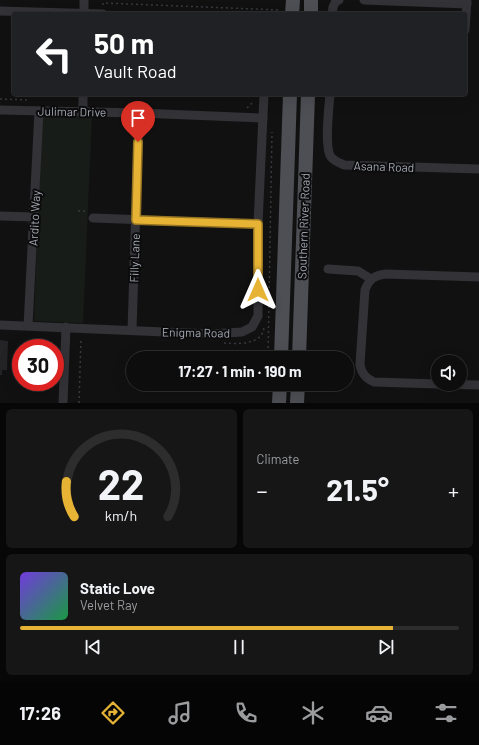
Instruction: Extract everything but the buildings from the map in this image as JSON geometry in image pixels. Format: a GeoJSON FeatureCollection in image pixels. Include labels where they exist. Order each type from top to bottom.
{"type":"FeatureCollection","features":[{"type":"Feature","properties":{"kind":"main road"},"geometry":{"type":"LineString","coordinates":[[286,12],[293,0]]}},
{"type":"Feature","properties":{"kind":"main road"},"geometry":{"type":"LineString","coordinates":[[311,0],[311,12]]}},
{"type":"Feature","properties":{"kind":"main road","name":"Southern River Road"},"geometry":{"type":"LineString","coordinates":[[281,351],[290,96]]}},
{"type":"Feature","properties":{"kind":"main road","name":"Southern River Road"},"geometry":{"type":"LineString","coordinates":[[299,351],[308,96]]}},
{"type":"Feature","properties":{"kind":"main road"},"geometry":{"type":"LineString","coordinates":[[279,403],[280,391]]}},
{"type":"Feature","properties":{"kind":"main road"},"geometry":{"type":"LineString","coordinates":[[297,403],[298,391]]}},
{"type":"Feature","properties":{"kind":"street"},"geometry":{"type":"LineString","coordinates":[[84,0],[84,12]]}},
{"type":"Feature","properties":{"kind":"street"},"geometry":{"type":"LineString","coordinates":[[332,12],[336,1],[339,0]]}},
{"type":"Feature","properties":{"kind":"street"},"geometry":{"type":"LineString","coordinates":[[364,0],[467,2],[466,12]]}},
{"type":"Feature","properties":{"kind":"street"},"geometry":{"type":"LineString","coordinates":[[0,11],[28,12]]}},
{"type":"Feature","properties":{"kind":"street"},"geometry":{"type":"LineString","coordinates":[[83,96],[83,112]]}},
{"type":"Feature","properties":{"kind":"street","name":"Enigma Road"},"geometry":{"type":"LineString","coordinates":[[0,325],[211,334],[242,332],[252,327],[258,316],[258,224],[264,96]]}},
{"type":"Feature","properties":{"kind":"street","name":"Asana Road"},"geometry":{"type":"LineString","coordinates":[[330,96],[327,147],[330,156],[334,161],[344,165],[479,169]]}},
{"type":"Feature","properties":{"kind":"street","name":"Julimar Drive"},"geometry":{"type":"LineString","coordinates":[[0,110],[140,113],[263,118]]}},
{"type":"Feature","properties":{"kind":"street","name":"Ardito Way"},"geometry":{"type":"LineString","coordinates":[[28,326],[39,111]]}},
{"type":"Feature","properties":{"kind":"street","name":"Filly Lane"},"geometry":{"type":"LineString","coordinates":[[132,330],[140,113]]}},
{"type":"Feature","properties":{"kind":"street"},"geometry":{"type":"LineString","coordinates":[[0,216],[34,218]]}},
{"type":"Feature","properties":{"kind":"street"},"geometry":{"type":"LineString","coordinates":[[93,218],[258,224]]}},
{"type":"Feature","properties":{"kind":"street"},"geometry":{"type":"LineString","coordinates":[[328,269],[358,271],[371,279]]}},
{"type":"Feature","properties":{"kind":"street"},"geometry":{"type":"LineString","coordinates":[[431,384],[374,382],[367,379],[363,375],[360,364],[367,284],[376,276],[386,274],[479,276]]}},
{"type":"Feature","properties":{"kind":"street"},"geometry":{"type":"LineString","coordinates":[[63,403],[66,327]]}},
{"type":"Feature","properties":{"kind":"street"},"geometry":{"type":"LineString","coordinates":[[467,385],[479,385]]}},
{"type":"Feature","properties":{"kind":"path"},"geometry":{"type":"LineString","coordinates":[[100,0],[103,3],[286,12]]}},
{"type":"Feature","properties":{"kind":"path"},"geometry":{"type":"LineString","coordinates":[[103,3],[103,11]]}},
{"type":"Feature","properties":{"kind":"path"},"geometry":{"type":"LineString","coordinates":[[268,351],[273,125]]}},
{"type":"Feature","properties":{"kind":"path"},"geometry":{"type":"LineString","coordinates":[[79,403],[81,338]]}},
{"type":"Feature","properties":{"kind":"shaded area"},"geometry":{"type":"Polygon","coordinates":[[[42,113],[92,115],[83,323],[34,321],[42,113]]]}},
{"type":"Feature","properties":{"kind":"route"},"geometry":{"type":"LineString","coordinates":[[138,142],[136,220],[258,224],[258,290]]}}]}
